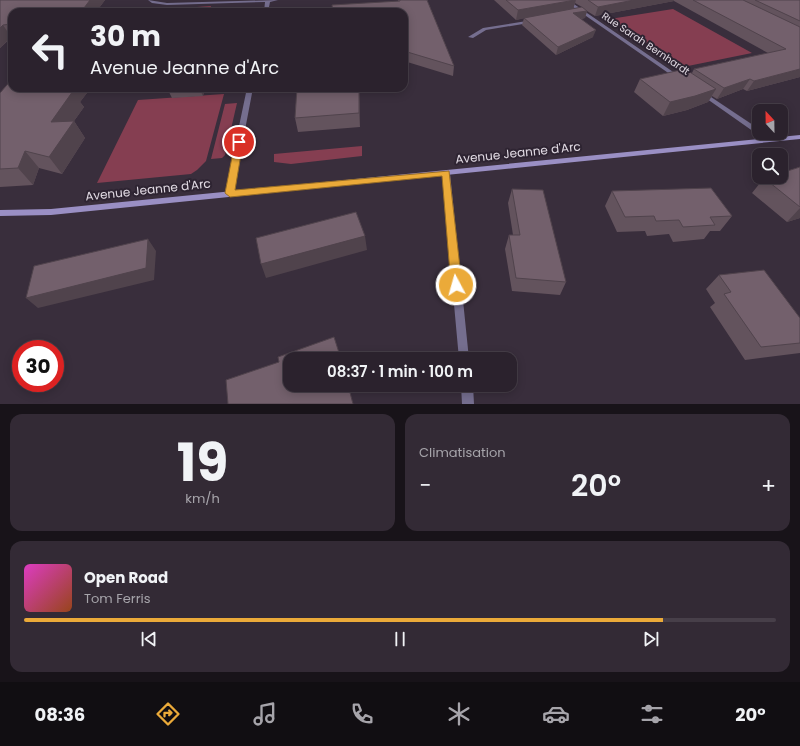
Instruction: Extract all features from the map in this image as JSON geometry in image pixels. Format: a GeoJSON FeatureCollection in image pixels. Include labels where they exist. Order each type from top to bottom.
{"type":"FeatureCollection","features":[{"type":"Feature","properties":{"kind":"street"},"geometry":{"type":"LineString","coordinates":[[150,0],[167,4],[276,0]]}},
{"type":"Feature","properties":{"kind":"street","name":"Rue Sarah Bernhardt"},"geometry":{"type":"LineString","coordinates":[[565,0],[685,82]]}},
{"type":"Feature","properties":{"kind":"street"},"geometry":{"type":"LineString","coordinates":[[574,13],[581,11]]}},
{"type":"Feature","properties":{"kind":"street"},"geometry":{"type":"LineString","coordinates":[[471,37],[485,29],[538,20]]}},
{"type":"Feature","properties":{"kind":"street"},"geometry":{"type":"LineString","coordinates":[[698,91],[752,128]]}},
{"type":"Feature","properties":{"kind":"street"},"geometry":{"type":"LineString","coordinates":[[230,193],[249,92]]}},
{"type":"Feature","properties":{"kind":"street","name":"Avenue Jeanne d'Arc"},"geometry":{"type":"LineString","coordinates":[[788,138],[800,137]]}},
{"type":"Feature","properties":{"kind":"street","name":"Avenue Jeanne d'Arc"},"geometry":{"type":"LineString","coordinates":[[0,213],[51,212],[770,140]]}},
{"type":"Feature","properties":{"kind":"street"},"geometry":{"type":"LineString","coordinates":[[446,173],[463,352]]}},
{"type":"Feature","properties":{"kind":"street"},"geometry":{"type":"LineString","coordinates":[[467,392],[468,404]]}},
{"type":"Feature","properties":{"kind":"shaded area"},"geometry":{"type":"Polygon","coordinates":[[[211,6],[210,8],[182,8],[211,6]]]}},
{"type":"Feature","properties":{"kind":"shaded area"},"geometry":{"type":"Polygon","coordinates":[[[673,9],[752,53],[683,67],[610,19],[673,9]]]}},
{"type":"Feature","properties":{"kind":"shaded area"},"geometry":{"type":"Polygon","coordinates":[[[224,94],[206,161],[197,170],[191,174],[97,183],[138,100],[224,94]]]}},
{"type":"Feature","properties":{"kind":"shaded area"},"geometry":{"type":"Polygon","coordinates":[[[237,103],[225,155],[222,158],[211,159],[225,104],[237,103]]]}},
{"type":"Feature","properties":{"kind":"shaded area"},"geometry":{"type":"Polygon","coordinates":[[[362,146],[362,156],[291,164],[274,162],[274,154],[362,146]]]}},
{"type":"Feature","properties":{"kind":"building"},"geometry":{"type":"Polygon","coordinates":[[[0,0],[90,0],[84,8],[8,8],[8,24],[3,25],[0,28],[0,0]]]}},
{"type":"Feature","properties":{"kind":"building"},"geometry":{"type":"Polygon","coordinates":[[[427,0],[454,66],[408,52],[408,8],[332,8],[332,5],[427,0]]]}},
{"type":"Feature","properties":{"kind":"building"},"geometry":{"type":"Polygon","coordinates":[[[506,0],[575,0],[518,10],[506,0]]]}},
{"type":"Feature","properties":{"kind":"building"},"geometry":{"type":"Polygon","coordinates":[[[588,0],[634,0],[598,7],[588,0]]]}},
{"type":"Feature","properties":{"kind":"building"},"geometry":{"type":"Polygon","coordinates":[[[693,0],[743,0],[800,27],[800,69],[754,81],[750,79],[724,88],[694,69],[786,49],[693,0]]]}},
{"type":"Feature","properties":{"kind":"building"},"geometry":{"type":"Polygon","coordinates":[[[755,0],[800,0],[800,21],[755,0]]]}},
{"type":"Feature","properties":{"kind":"building"},"geometry":{"type":"Polygon","coordinates":[[[582,7],[587,11],[573,13],[596,30],[558,47],[524,18],[582,7]]]}},
{"type":"Feature","properties":{"kind":"building"},"geometry":{"type":"Polygon","coordinates":[[[685,69],[716,89],[670,102],[640,79],[685,69]]]}},
{"type":"Feature","properties":{"kind":"building"},"geometry":{"type":"Polygon","coordinates":[[[8,84],[8,92],[72,92],[51,122],[74,121],[49,157],[25,151],[18,168],[0,169],[0,93],[8,84]]]}},
{"type":"Feature","properties":{"kind":"building"},"geometry":{"type":"Polygon","coordinates":[[[297,92],[359,92],[359,113],[295,118],[297,92]]]}},
{"type":"Feature","properties":{"kind":"building"},"geometry":{"type":"Polygon","coordinates":[[[800,167],[800,207],[771,184],[788,184],[788,171],[800,167]]]}},
{"type":"Feature","properties":{"kind":"building"},"geometry":{"type":"Polygon","coordinates":[[[711,188],[732,216],[710,217],[715,225],[683,227],[679,220],[656,221],[654,216],[625,217],[612,191],[711,188]]]}},
{"type":"Feature","properties":{"kind":"building"},"geometry":{"type":"Polygon","coordinates":[[[512,189],[543,190],[566,282],[516,278],[509,235],[520,235],[512,189]]]}},
{"type":"Feature","properties":{"kind":"building"},"geometry":{"type":"Polygon","coordinates":[[[356,212],[365,236],[261,264],[256,238],[356,212]]]}},
{"type":"Feature","properties":{"kind":"building"},"geometry":{"type":"Polygon","coordinates":[[[148,239],[146,268],[26,298],[34,266],[148,239]]]}},
{"type":"Feature","properties":{"kind":"building"},"geometry":{"type":"Polygon","coordinates":[[[764,270],[800,318],[800,343],[761,347],[724,294],[731,292],[719,275],[764,270]]]}},
{"type":"Feature","properties":{"kind":"building"},"geometry":{"type":"Polygon","coordinates":[[[334,337],[339,352],[292,352],[334,337]]]}},
{"type":"Feature","properties":{"kind":"building"},"geometry":{"type":"Polygon","coordinates":[[[283,355],[283,392],[350,392],[353,404],[228,404],[226,380],[279,362],[278,357],[283,355]]]}},
{"type":"Feature","properties":{"kind":"route"},"geometry":{"type":"LineString","coordinates":[[239,142],[230,193],[446,173],[456,285]]}}]}
